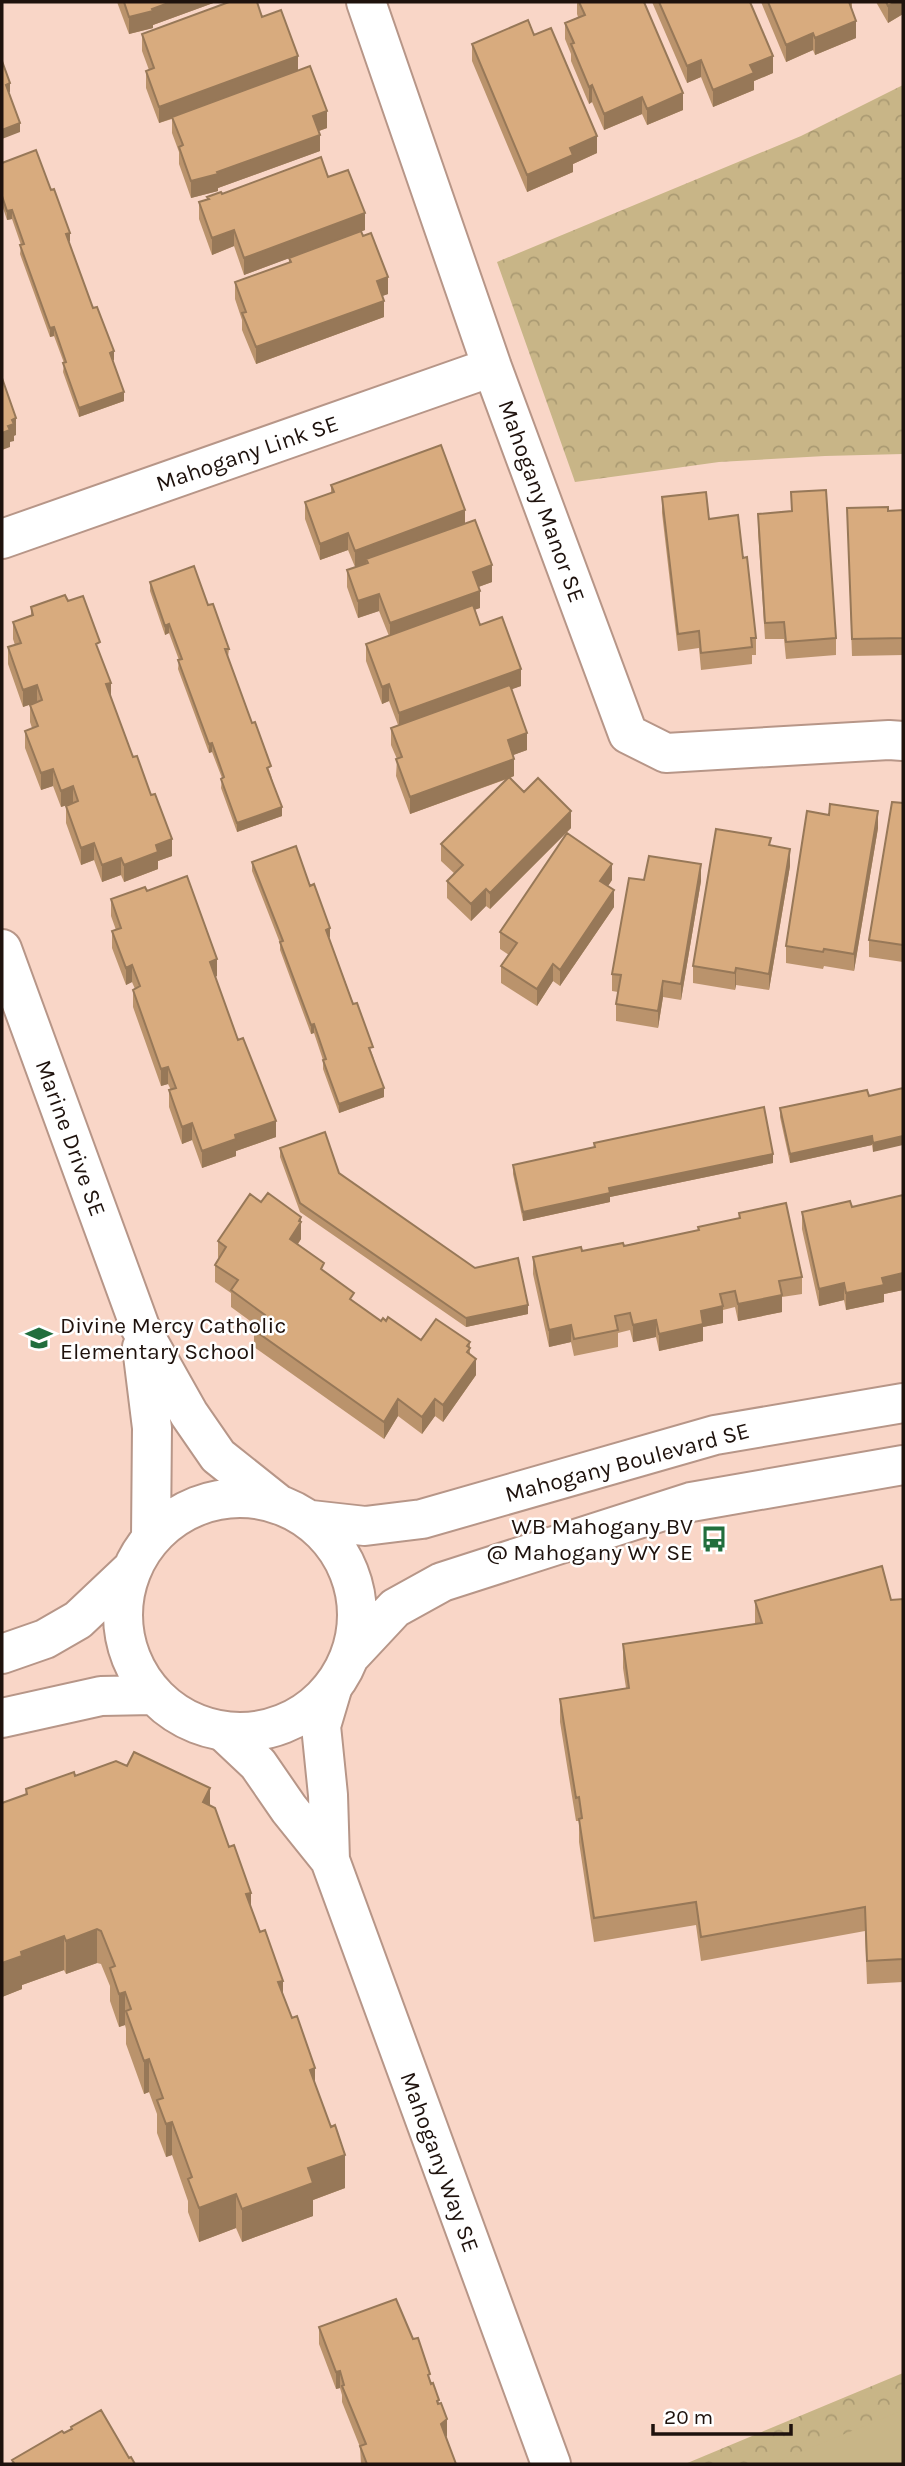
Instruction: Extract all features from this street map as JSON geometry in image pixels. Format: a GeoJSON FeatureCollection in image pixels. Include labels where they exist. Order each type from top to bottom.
{"type":"FeatureCollection","features":[{"type":"Feature","properties":{"kind":"street","name":"Mahogany Manor SE"},"geometry":{"type":"LineString","coordinates":[[366,2],[492,367],[628,734],[666,753],[806,743],[903,741]]}},
{"type":"Feature","properties":{"kind":"street","name":"Mahogany Link SE"},"geometry":{"type":"LineString","coordinates":[[2,539],[492,367]]}},
{"type":"Feature","properties":{"kind":"street","name":"Marine Drive SE"},"geometry":{"type":"LineString","coordinates":[[2,949],[140,1327],[188,1414],[218,1456],[278,1503]]}},
{"type":"Feature","properties":{"kind":"street","name":"Marine Drive SE"},"geometry":{"type":"LineString","coordinates":[[140,1327],[152,1428],[141,1553]]}},
{"type":"Feature","properties":{"kind":"street","name":"Mahogany Boulevard SE"},"geometry":{"type":"LineString","coordinates":[[311,1520],[365,1526],[422,1519],[715,1435],[903,1403]]}},
{"type":"Feature","properties":{"kind":"street"},"geometry":{"type":"LineString","coordinates":[[141,1553],[123,1601],[124,1635],[134,1668],[153,1695],[185,1719],[224,1732],[264,1730],[302,1716],[332,1689],[352,1654],[396,1608],[442,1582],[691,1502],[903,1465]]}},
{"type":"Feature","properties":{"kind":"street"},"geometry":{"type":"LineString","coordinates":[[2,1654],[45,1639],[78,1620],[177,1515],[209,1502],[243,1497],[278,1503],[311,1520],[333,1541],[348,1566],[357,1595],[358,1625],[352,1654]]}},
{"type":"Feature","properties":{"kind":"street","name":"Mahogany Way SE"},"geometry":{"type":"LineString","coordinates":[[332,1689],[321,1726],[330,1860],[551,2464]]}},
{"type":"Feature","properties":{"kind":"street"},"geometry":{"type":"LineString","coordinates":[[2,1718],[101,1696],[153,1695]]}},
{"type":"Feature","properties":{"kind":"street","name":"Mahogany Way SE"},"geometry":{"type":"LineString","coordinates":[[224,1732],[258,1763],[289,1809],[330,1860]]}},
{"type":"Feature","properties":{"kind":"green space"},"geometry":{"type":"Polygon","coordinates":[[[903,85],[903,454],[719,462],[575,482],[497,262],[801,136],[903,85]]]}},
{"type":"Feature","properties":{"kind":"green space"},"geometry":{"type":"Polygon","coordinates":[[[903,2373],[903,2464],[685,2464],[903,2373]]]}},
{"type":"Feature","properties":{"kind":"green space"},"geometry":{"type":"Polygon","coordinates":[[[903,2410],[903,2464],[771,2464],[903,2410]]]}},
{"type":"Feature","properties":{"kind":"building"},"geometry":{"type":"Polygon","coordinates":[[[124,2],[171,2],[152,9],[153,11],[129,17],[124,2]]]}},
{"type":"Feature","properties":{"kind":"building"},"geometry":{"type":"Polygon","coordinates":[[[229,2],[257,2],[262,17],[281,10],[298,56],[159,107],[146,71],[154,68],[142,34],[229,2]]]}},
{"type":"Feature","properties":{"kind":"building"},"geometry":{"type":"Polygon","coordinates":[[[579,2],[644,2],[683,93],[647,109],[642,97],[604,114],[592,85],[589,87],[565,23],[585,15],[579,2]]]}},
{"type":"Feature","properties":{"kind":"building"},"geometry":{"type":"Polygon","coordinates":[[[659,2],[750,2],[773,56],[750,65],[754,73],[713,90],[701,60],[687,66],[659,2]]]}},
{"type":"Feature","properties":{"kind":"building"},"geometry":{"type":"Polygon","coordinates":[[[768,2],[849,2],[856,21],[815,38],[813,33],[786,45],[768,2]]]}},
{"type":"Feature","properties":{"kind":"building"},"geometry":{"type":"Polygon","coordinates":[[[528,20],[534,35],[551,28],[597,136],[570,148],[573,155],[527,175],[472,44],[528,20]]]}},
{"type":"Feature","properties":{"kind":"building"},"geometry":{"type":"Polygon","coordinates":[[[2,61],[10,83],[6,85],[20,123],[2,130],[2,61]]]}},
{"type":"Feature","properties":{"kind":"building"},"geometry":{"type":"Polygon","coordinates":[[[310,66],[327,111],[313,116],[320,135],[217,172],[218,174],[191,181],[179,147],[183,145],[172,117],[310,66]]]}},
{"type":"Feature","properties":{"kind":"building"},"geometry":{"type":"Polygon","coordinates":[[[36,150],[70,233],[66,234],[93,308],[97,307],[114,351],[110,353],[124,392],[79,408],[54,327],[50,328],[20,245],[24,244],[12,210],[7,211],[2,196],[2,163],[36,150]]]}},
{"type":"Feature","properties":{"kind":"building"},"geometry":{"type":"Polygon","coordinates":[[[321,157],[328,177],[348,170],[365,213],[244,258],[234,230],[212,238],[199,202],[321,157]]]}},
{"type":"Feature","properties":{"kind":"building"},"geometry":{"type":"Polygon","coordinates":[[[361,231],[363,236],[371,233],[388,277],[377,281],[384,301],[256,347],[242,313],[246,312],[235,282],[291,262],[289,258],[361,231]]]}},
{"type":"Feature","properties":{"kind":"building"},"geometry":{"type":"Polygon","coordinates":[[[2,378],[16,418],[12,420],[14,424],[8,426],[10,430],[2,433],[2,378]]]}},
{"type":"Feature","properties":{"kind":"building"},"geometry":{"type":"Polygon","coordinates":[[[441,445],[465,510],[355,551],[348,533],[320,544],[305,502],[334,492],[331,485],[441,445]]]}},
{"type":"Feature","properties":{"kind":"building"},"geometry":{"type":"Polygon","coordinates":[[[826,490],[836,638],[786,642],[784,622],[765,623],[758,514],[792,511],[791,492],[826,490]]]}},
{"type":"Feature","properties":{"kind":"building"},"geometry":{"type":"Polygon","coordinates":[[[706,492],[709,519],[738,515],[743,558],[747,557],[756,638],[751,638],[752,647],[701,653],[699,631],[678,634],[662,497],[706,492]]]}},
{"type":"Feature","properties":{"kind":"building"},"geometry":{"type":"Polygon","coordinates":[[[888,507],[888,511],[903,510],[903,638],[852,639],[847,508],[888,507]]]}},
{"type":"Feature","properties":{"kind":"building"},"geometry":{"type":"Polygon","coordinates":[[[475,520],[492,565],[473,572],[480,591],[390,623],[379,594],[358,601],[347,570],[368,563],[366,559],[475,520]]]}},
{"type":"Feature","properties":{"kind":"building"},"geometry":{"type":"Polygon","coordinates":[[[194,566],[208,605],[213,604],[229,649],[225,649],[271,766],[267,768],[282,807],[237,823],[221,779],[224,777],[212,743],[209,744],[178,660],[182,659],[169,624],[165,626],[150,582],[194,566]]]}},
{"type":"Feature","properties":{"kind":"building"},"geometry":{"type":"Polygon","coordinates":[[[65,595],[68,601],[83,596],[100,642],[96,644],[111,683],[106,684],[133,757],[137,756],[151,795],[155,794],[172,839],[156,845],[158,852],[124,865],[121,858],[102,865],[94,843],[81,848],[66,806],[78,801],[73,786],[61,791],[53,769],[41,773],[25,731],[38,726],[30,705],[42,700],[37,685],[23,690],[8,647],[21,643],[13,622],[33,615],[31,607],[65,595]]]}},
{"type":"Feature","properties":{"kind":"building"},"geometry":{"type":"Polygon","coordinates":[[[473,605],[480,625],[502,617],[521,669],[399,713],[389,684],[382,687],[366,644],[473,605]]]}},
{"type":"Feature","properties":{"kind":"building"},"geometry":{"type":"Polygon","coordinates":[[[510,685],[527,733],[508,740],[514,759],[410,797],[396,759],[402,757],[391,728],[510,685]]]}},
{"type":"Feature","properties":{"kind":"building"},"geometry":{"type":"Polygon","coordinates":[[[509,777],[524,792],[538,778],[571,811],[490,893],[486,889],[471,904],[447,881],[463,865],[441,844],[509,777]]]}},
{"type":"Feature","properties":{"kind":"building"},"geometry":{"type":"Polygon","coordinates":[[[892,802],[903,803],[903,945],[869,940],[892,802]]]}},
{"type":"Feature","properties":{"kind":"building"},"geometry":{"type":"Polygon","coordinates":[[[830,804],[878,811],[854,954],[786,946],[807,811],[829,815],[830,804]]]}},
{"type":"Feature","properties":{"kind":"building"},"geometry":{"type":"Polygon","coordinates":[[[716,829],[771,838],[769,845],[790,849],[769,974],[736,968],[735,973],[693,966],[716,829]]]}},
{"type":"Feature","properties":{"kind":"building"},"geometry":{"type":"Polygon","coordinates":[[[567,833],[612,864],[600,881],[614,890],[560,970],[553,964],[537,989],[501,966],[517,943],[500,932],[567,833]]]}},
{"type":"Feature","properties":{"kind":"building"},"geometry":{"type":"Polygon","coordinates":[[[296,846],[310,886],[314,884],[330,928],[326,930],[353,1004],[357,1003],[373,1047],[369,1048],[384,1088],[339,1104],[323,1060],[326,1059],[314,1024],[311,1025],[280,942],[283,941],[252,862],[296,846]]]}},
{"type":"Feature","properties":{"kind":"building"},"geometry":{"type":"Polygon","coordinates":[[[649,856],[701,864],[681,984],[663,981],[658,1011],[616,1004],[621,975],[612,974],[629,878],[644,880],[649,856]]]}},
{"type":"Feature","properties":{"kind":"building"},"geometry":{"type":"Polygon","coordinates":[[[187,876],[217,959],[210,962],[238,1040],[243,1038],[276,1121],[235,1135],[236,1139],[202,1151],[192,1123],[182,1127],[169,1090],[176,1088],[168,1067],[161,1069],[133,990],[140,986],[132,965],[126,968],[112,931],[121,928],[111,899],[145,887],[147,891],[187,876]]]}},
{"type":"Feature","properties":{"kind":"building"},"geometry":{"type":"Polygon","coordinates":[[[903,1088],[903,1136],[873,1143],[872,1136],[790,1154],[780,1108],[867,1090],[869,1096],[903,1088]]]}},
{"type":"Feature","properties":{"kind":"building"},"geometry":{"type":"Polygon","coordinates":[[[764,1107],[773,1154],[609,1188],[610,1193],[523,1212],[513,1165],[595,1147],[594,1143],[764,1107]]]}},
{"type":"Feature","properties":{"kind":"building"},"geometry":{"type":"Polygon","coordinates":[[[325,1132],[339,1173],[475,1268],[518,1258],[528,1305],[466,1318],[300,1203],[280,1148],[325,1132]]]}},
{"type":"Feature","properties":{"kind":"building"},"geometry":{"type":"Polygon","coordinates":[[[268,1193],[301,1217],[301,1222],[290,1239],[324,1263],[321,1269],[354,1293],[350,1299],[381,1321],[383,1318],[386,1321],[388,1317],[421,1340],[436,1319],[470,1342],[467,1352],[476,1359],[443,1405],[435,1399],[422,1417],[398,1399],[384,1422],[254,1330],[265,1315],[231,1290],[238,1280],[215,1265],[226,1247],[218,1241],[250,1194],[261,1202],[268,1193]]]}},
{"type":"Feature","properties":{"kind":"building"},"geometry":{"type":"Polygon","coordinates":[[[903,1195],[903,1273],[882,1278],[884,1285],[846,1293],[844,1283],[819,1289],[802,1212],[850,1201],[852,1207],[903,1195]]]}},
{"type":"Feature","properties":{"kind":"building"},"geometry":{"type":"Polygon","coordinates":[[[786,1203],[802,1277],[779,1281],[782,1295],[738,1304],[735,1291],[720,1294],[723,1306],[701,1311],[703,1324],[659,1334],[656,1320],[633,1325],[630,1313],[615,1316],[618,1330],[574,1339],[571,1325],[549,1330],[533,1257],[581,1247],[582,1251],[623,1243],[624,1246],[699,1230],[698,1227],[740,1218],[739,1213],[786,1203]]]}},
{"type":"Feature","properties":{"kind":"building"},"geometry":{"type":"Polygon","coordinates":[[[882,1566],[891,1600],[903,1599],[903,1959],[867,1961],[865,1907],[701,1937],[696,1902],[594,1918],[579,1819],[582,1818],[579,1797],[576,1798],[560,1699],[629,1688],[623,1644],[762,1623],[755,1601],[882,1566]]]}},
{"type":"Feature","properties":{"kind":"building"},"geometry":{"type":"Polygon","coordinates":[[[134,1752],[210,1788],[203,1802],[215,1808],[229,1847],[234,1845],[251,1893],[246,1894],[260,1932],[265,1930],[283,1981],[278,1982],[292,2018],[297,2016],[315,2068],[310,2070],[331,2127],[335,2125],[345,2155],[308,2168],[313,2183],[242,2209],[236,2194],[199,2208],[188,2179],[192,2177],[172,2122],[166,2124],[157,2100],[163,2098],[149,2059],[144,2061],[126,2011],[131,2009],[125,1992],[119,1994],[110,1968],[115,1966],[101,1931],[97,1929],[66,1941],[64,1936],[21,1952],[22,1956],[2,1963],[2,1803],[27,1794],[26,1789],[74,1772],[75,1776],[116,1761],[127,1766],[134,1752]]]}},
{"type":"Feature","properties":{"kind":"building"},"geometry":{"type":"Polygon","coordinates":[[[396,2299],[413,2339],[418,2338],[431,2384],[433,2383],[439,2400],[438,2404],[441,2403],[447,2419],[441,2424],[456,2464],[367,2464],[360,2446],[366,2444],[342,2386],[344,2385],[340,2371],[336,2372],[319,2327],[396,2299]]]}},
{"type":"Feature","properties":{"kind":"building"},"geometry":{"type":"Polygon","coordinates":[[[101,2410],[135,2464],[11,2464],[14,2463],[12,2460],[62,2431],[64,2433],[72,2429],[71,2427],[101,2410]]]}},
{"type":"Feature","properties":{"kind":"place","name":"Divine Mercy Catholic Elementary School"},"geometry":{"type":"Point","coordinates":[39,1338]}},
{"type":"Feature","properties":{"kind":"place","name":"WB Mahogany BV @ Mahogany WY SE"},"geometry":{"type":"Point","coordinates":[714,1539]}}]}
